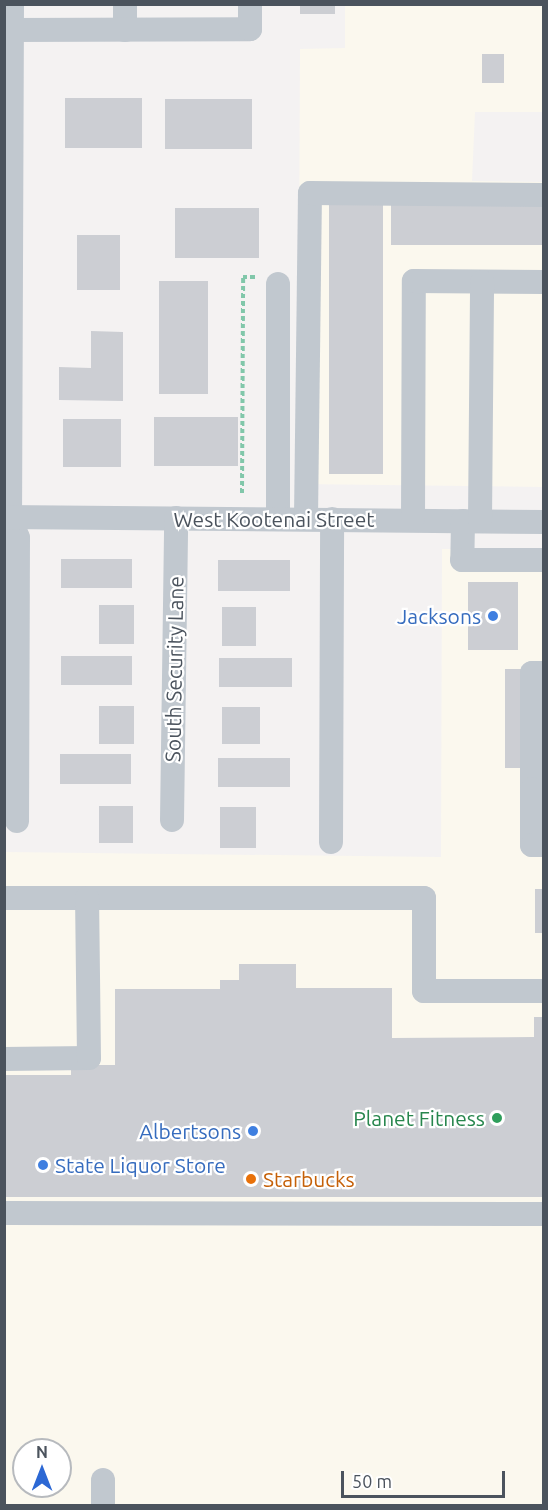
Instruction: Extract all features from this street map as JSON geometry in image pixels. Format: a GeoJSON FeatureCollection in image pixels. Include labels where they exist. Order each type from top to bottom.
{"type":"FeatureCollection","features":[{"type":"Feature","properties":{"kind":"street"},"geometry":{"type":"LineString","coordinates":[[12,4],[7,517],[18,538],[17,821]]}},
{"type":"Feature","properties":{"kind":"street"},"geometry":{"type":"LineString","coordinates":[[125,4],[125,30]]}},
{"type":"Feature","properties":{"kind":"street"},"geometry":{"type":"LineString","coordinates":[[12,30],[250,29],[250,4]]}},
{"type":"Feature","properties":{"kind":"street"},"geometry":{"type":"LineString","coordinates":[[306,519],[310,193],[543,195]]}},
{"type":"Feature","properties":{"kind":"street"},"geometry":{"type":"LineString","coordinates":[[273,280],[278,519]]}},
{"type":"Feature","properties":{"kind":"street"},"geometry":{"type":"LineString","coordinates":[[413,518],[414,281],[543,282]]}},
{"type":"Feature","properties":{"kind":"street"},"geometry":{"type":"LineString","coordinates":[[482,282],[472,521],[462,560],[543,560]]}},
{"type":"Feature","properties":{"kind":"street","name":"West Kootenai Street"},"geometry":{"type":"LineString","coordinates":[[7,517],[413,518],[543,522]]}},
{"type":"Feature","properties":{"kind":"street","name":"South Security Lane"},"geometry":{"type":"LineString","coordinates":[[172,820],[176,518]]}},
{"type":"Feature","properties":{"kind":"street"},"geometry":{"type":"LineString","coordinates":[[331,842],[332,519]]}},
{"type":"Feature","properties":{"kind":"street"},"geometry":{"type":"LineString","coordinates":[[543,673],[532,673],[538,789],[532,845],[543,845]]}},
{"type":"Feature","properties":{"kind":"street"},"geometry":{"type":"LineString","coordinates":[[4,898],[424,898],[424,991],[543,991]]}},
{"type":"Feature","properties":{"kind":"street"},"geometry":{"type":"LineString","coordinates":[[4,1059],[89,1058],[87,898]]}},
{"type":"Feature","properties":{"kind":"street"},"geometry":{"type":"LineString","coordinates":[[4,1213],[543,1214]]}},
{"type":"Feature","properties":{"kind":"street"},"geometry":{"type":"LineString","coordinates":[[103,1480],[103,1506]]}},
{"type":"Feature","properties":{"kind":"path"},"geometry":{"type":"LineString","coordinates":[[242,493],[243,277],[273,280]]}},
{"type":"Feature","properties":{"kind":"shaded area"},"geometry":{"type":"Polygon","coordinates":[[[345,5],[543,5],[543,112],[475,112],[472,181],[543,182],[543,487],[298,484],[300,49],[345,48],[345,5]]]}},
{"type":"Feature","properties":{"kind":"shaded area"},"geometry":{"type":"Polygon","coordinates":[[[442,549],[543,550],[543,1505],[5,1506],[5,852],[441,857],[442,549]]]}},
{"type":"Feature","properties":{"kind":"building"},"geometry":{"type":"Polygon","coordinates":[[[300,4],[335,4],[335,14],[300,14],[300,4]]]}},
{"type":"Feature","properties":{"kind":"building"},"geometry":{"type":"Polygon","coordinates":[[[482,54],[504,54],[504,83],[482,83],[482,54]]]}},
{"type":"Feature","properties":{"kind":"building"},"geometry":{"type":"Polygon","coordinates":[[[65,98],[142,98],[142,148],[65,148],[65,98]]]}},
{"type":"Feature","properties":{"kind":"building"},"geometry":{"type":"Polygon","coordinates":[[[165,99],[252,99],[252,149],[165,149],[165,99]]]}},
{"type":"Feature","properties":{"kind":"building"},"geometry":{"type":"Polygon","coordinates":[[[329,201],[383,201],[383,474],[329,474],[329,201]]]}},
{"type":"Feature","properties":{"kind":"building"},"geometry":{"type":"Polygon","coordinates":[[[391,203],[544,203],[544,245],[391,245],[391,203]]]}},
{"type":"Feature","properties":{"kind":"building"},"geometry":{"type":"Polygon","coordinates":[[[175,208],[259,208],[259,258],[175,258],[175,208]]]}},
{"type":"Feature","properties":{"kind":"building"},"geometry":{"type":"Polygon","coordinates":[[[77,235],[120,235],[120,290],[77,290],[77,235]]]}},
{"type":"Feature","properties":{"kind":"building"},"geometry":{"type":"Polygon","coordinates":[[[159,281],[208,281],[208,394],[159,394],[159,281]]]}},
{"type":"Feature","properties":{"kind":"building"},"geometry":{"type":"Polygon","coordinates":[[[91,331],[123,332],[123,401],[59,400],[59,367],[91,368],[91,331]]]}},
{"type":"Feature","properties":{"kind":"building"},"geometry":{"type":"Polygon","coordinates":[[[154,417],[238,417],[238,466],[154,466],[154,417]]]}},
{"type":"Feature","properties":{"kind":"building"},"geometry":{"type":"Polygon","coordinates":[[[63,419],[121,419],[121,467],[63,467],[63,419]]]}},
{"type":"Feature","properties":{"kind":"building"},"geometry":{"type":"Polygon","coordinates":[[[61,559],[132,559],[132,588],[61,588],[61,559]]]}},
{"type":"Feature","properties":{"kind":"building"},"geometry":{"type":"Polygon","coordinates":[[[218,560],[290,560],[290,591],[218,591],[218,560]]]}},
{"type":"Feature","properties":{"kind":"building","name":"Jacksons"},"geometry":{"type":"Polygon","coordinates":[[[468,582],[518,582],[518,650],[468,650],[468,582]]]}},
{"type":"Feature","properties":{"kind":"building"},"geometry":{"type":"Polygon","coordinates":[[[99,605],[134,605],[134,644],[99,644],[99,605]]]}},
{"type":"Feature","properties":{"kind":"building"},"geometry":{"type":"Polygon","coordinates":[[[222,607],[256,607],[256,646],[222,646],[222,607]]]}},
{"type":"Feature","properties":{"kind":"building"},"geometry":{"type":"Polygon","coordinates":[[[61,656],[132,656],[132,685],[61,685],[61,656]]]}},
{"type":"Feature","properties":{"kind":"building"},"geometry":{"type":"Polygon","coordinates":[[[219,658],[292,658],[292,687],[219,687],[219,658]]]}},
{"type":"Feature","properties":{"kind":"building"},"geometry":{"type":"Polygon","coordinates":[[[505,669],[525,669],[525,768],[505,768],[505,669]]]}},
{"type":"Feature","properties":{"kind":"building"},"geometry":{"type":"Polygon","coordinates":[[[99,706],[134,706],[134,744],[99,744],[99,706]]]}},
{"type":"Feature","properties":{"kind":"building"},"geometry":{"type":"Polygon","coordinates":[[[222,707],[260,707],[260,744],[222,744],[222,707]]]}},
{"type":"Feature","properties":{"kind":"building"},"geometry":{"type":"Polygon","coordinates":[[[60,754],[131,754],[131,784],[60,784],[60,754]]]}},
{"type":"Feature","properties":{"kind":"building"},"geometry":{"type":"Polygon","coordinates":[[[218,758],[290,758],[290,787],[218,787],[218,758]]]}},
{"type":"Feature","properties":{"kind":"building"},"geometry":{"type":"Polygon","coordinates":[[[99,806],[133,806],[133,843],[99,843],[99,806]]]}},
{"type":"Feature","properties":{"kind":"building"},"geometry":{"type":"Polygon","coordinates":[[[220,807],[256,807],[256,848],[220,848],[220,807]]]}},
{"type":"Feature","properties":{"kind":"building"},"geometry":{"type":"Polygon","coordinates":[[[535,889],[544,889],[544,933],[535,933],[535,889]]]}},
{"type":"Feature","properties":{"kind":"building","name":"Albertsons"},"geometry":{"type":"Polygon","coordinates":[[[239,964],[296,964],[296,988],[392,988],[392,1038],[534,1037],[534,1017],[544,1017],[544,1197],[4,1197],[4,1075],[71,1075],[71,1065],[115,1065],[115,989],[220,989],[220,980],[239,980],[239,964]]]}},
{"type":"Feature","properties":{"kind":"place","name":"Jacksons"},"geometry":{"type":"Point","coordinates":[493,616]}},
{"type":"Feature","properties":{"kind":"place","name":"Planet Fitness"},"geometry":{"type":"Point","coordinates":[497,1118]}},
{"type":"Feature","properties":{"kind":"place","name":"Albertsons"},"geometry":{"type":"Point","coordinates":[253,1131]}},
{"type":"Feature","properties":{"kind":"place","name":"State Liquor Store"},"geometry":{"type":"Point","coordinates":[43,1165]}},
{"type":"Feature","properties":{"kind":"place","name":"Starbucks"},"geometry":{"type":"Point","coordinates":[251,1179]}}]}
